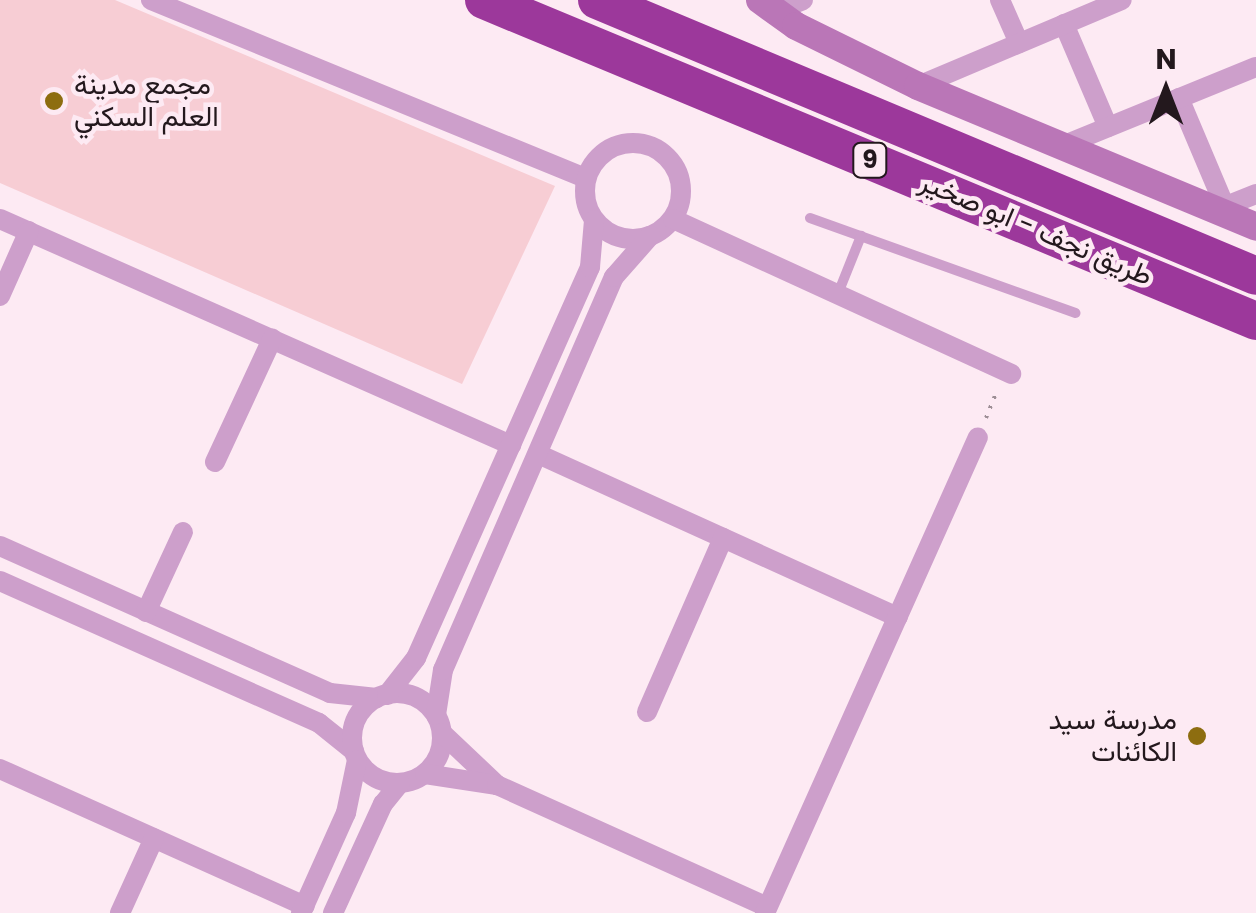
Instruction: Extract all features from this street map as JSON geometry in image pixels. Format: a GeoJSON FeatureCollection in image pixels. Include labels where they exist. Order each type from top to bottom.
{"type":"FeatureCollection","features":[{"type":"Feature","properties":{"kind":"highway","name":"طريق نجف - ابو صخير"},"geometry":{"type":"LineString","coordinates":[[484,0],[1256,320]]}},
{"type":"Feature","properties":{"kind":"highway","name":"طريق نجف - ابو صخير"},"geometry":{"type":"LineString","coordinates":[[597,0],[1256,276]]}},
{"type":"Feature","properties":{"kind":"main road"},"geometry":{"type":"LineString","coordinates":[[768,6],[918,86],[1256,226]]}},
{"type":"Feature","properties":{"kind":"street"},"geometry":{"type":"LineString","coordinates":[[151,0],[586,178]]}},
{"type":"Feature","properties":{"kind":"street"},"geometry":{"type":"LineString","coordinates":[[768,6],[803,0]]}},
{"type":"Feature","properties":{"kind":"street"},"geometry":{"type":"LineString","coordinates":[[1000,0],[1019,43]]}},
{"type":"Feature","properties":{"kind":"street"},"geometry":{"type":"LineString","coordinates":[[918,86],[1122,0]]}},
{"type":"Feature","properties":{"kind":"street"},"geometry":{"type":"LineString","coordinates":[[1064,24],[1108,127]]}},
{"type":"Feature","properties":{"kind":"street"},"geometry":{"type":"LineString","coordinates":[[1062,146],[1256,66]]}},
{"type":"Feature","properties":{"kind":"street"},"geometry":{"type":"LineString","coordinates":[[1179,98],[1220,208],[1256,194]]}},
{"type":"Feature","properties":{"kind":"street"},"geometry":{"type":"LineString","coordinates":[[0,769],[303,909],[346,813],[359,714],[382,696],[416,658],[590,267],[594,220],[586,178],[609,149],[646,143],[662,152],[682,183],[673,219],[650,236],[614,277],[443,670],[435,762],[425,774]]}},
{"type":"Feature","properties":{"kind":"street"},"geometry":{"type":"LineString","coordinates":[[0,219],[511,444]]}},
{"type":"Feature","properties":{"kind":"street"},"geometry":{"type":"LineString","coordinates":[[673,219],[1008,372]]}},
{"type":"Feature","properties":{"kind":"street"},"geometry":{"type":"LineString","coordinates":[[594,220],[620,237],[650,236]]}},
{"type":"Feature","properties":{"kind":"street"},"geometry":{"type":"LineString","coordinates":[[0,296],[29,232]]}},
{"type":"Feature","properties":{"kind":"street"},"geometry":{"type":"LineString","coordinates":[[215,462],[272,338]]}},
{"type":"Feature","properties":{"kind":"street"},"geometry":{"type":"LineString","coordinates":[[333,913],[383,804],[400,783],[425,774],[498,785],[766,910],[978,437]]}},
{"type":"Feature","properties":{"kind":"street"},"geometry":{"type":"LineString","coordinates":[[538,454],[898,617]]}},
{"type":"Feature","properties":{"kind":"street"},"geometry":{"type":"LineString","coordinates":[[146,612],[183,532]]}},
{"type":"Feature","properties":{"kind":"street"},"geometry":{"type":"LineString","coordinates":[[647,712],[723,538]]}},
{"type":"Feature","properties":{"kind":"street"},"geometry":{"type":"LineString","coordinates":[[0,546],[330,693],[413,696],[498,785]]}},
{"type":"Feature","properties":{"kind":"street"},"geometry":{"type":"LineString","coordinates":[[0,581],[319,723],[376,778],[400,783]]}},
{"type":"Feature","properties":{"kind":"street"},"geometry":{"type":"LineString","coordinates":[[120,913],[154,838]]}},
{"type":"Feature","properties":{"kind":"lane"},"geometry":{"type":"LineString","coordinates":[[810,218],[1074,313]]}},
{"type":"Feature","properties":{"kind":"lane"},"geometry":{"type":"LineString","coordinates":[[837,297],[862,236]]}},
{"type":"Feature","properties":{"kind":"path"},"geometry":{"type":"LineString","coordinates":[[978,437],[1008,372]]}},
{"type":"Feature","properties":{"kind":"building"},"geometry":{"type":"Polygon","coordinates":[[[0,0],[115,0],[555,186],[462,384],[0,183],[0,0]]]}},
{"type":"Feature","properties":{"kind":"place","name":"مجمع مدينة العلم السكني"},"geometry":{"type":"Point","coordinates":[54,101]}},
{"type":"Feature","properties":{"kind":"place","name":"مدرسة سيد الكائنات"},"geometry":{"type":"Point","coordinates":[1197,736]}}]}
